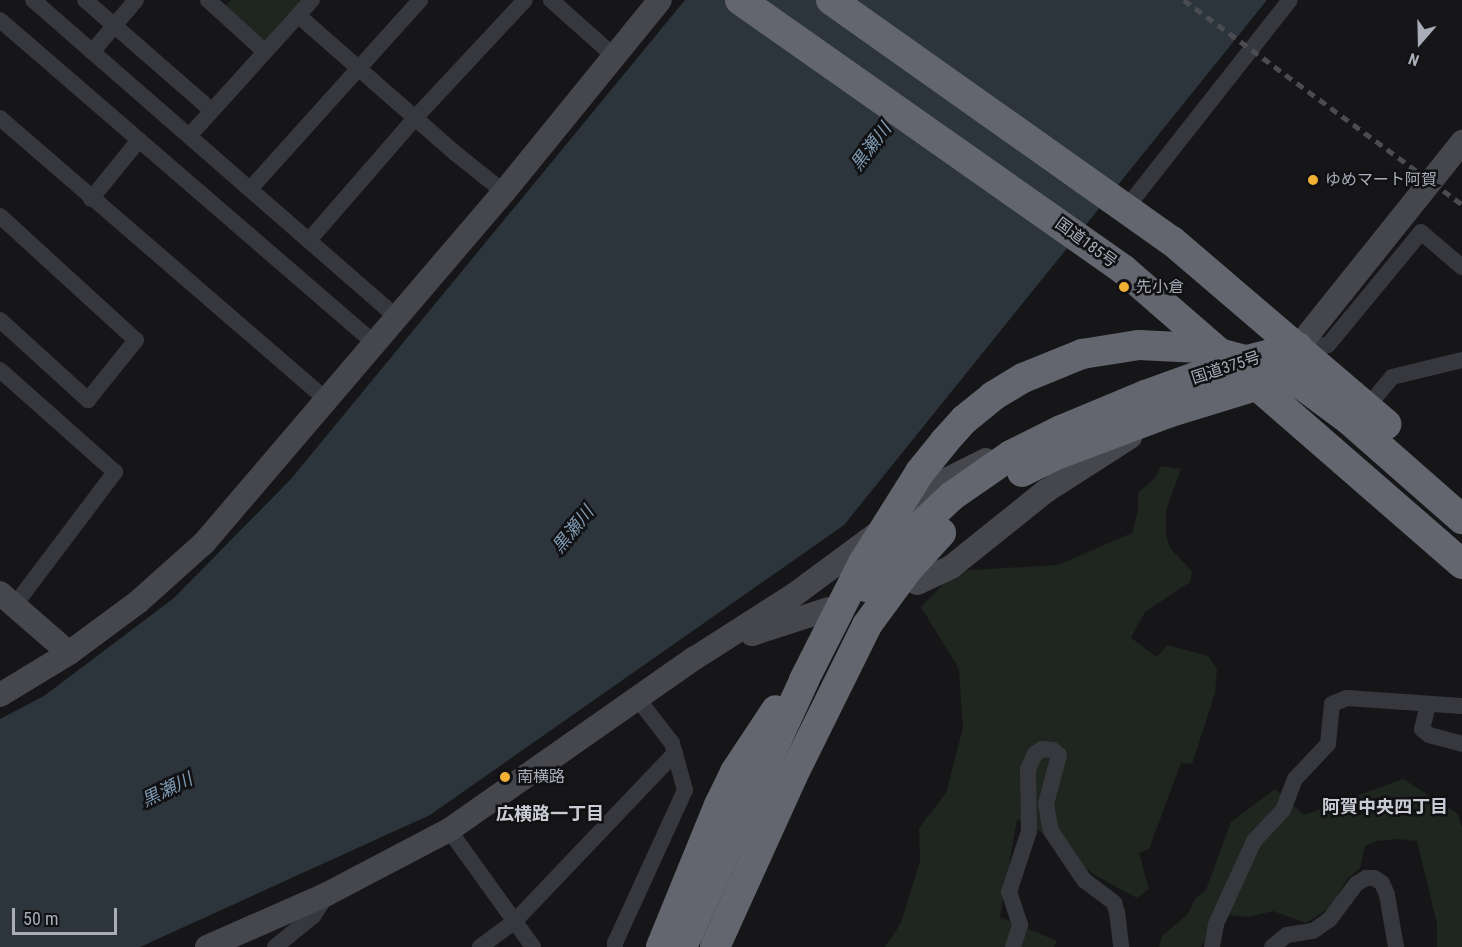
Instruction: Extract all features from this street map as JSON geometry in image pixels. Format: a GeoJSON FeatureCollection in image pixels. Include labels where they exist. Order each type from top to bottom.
{"type":"FeatureCollection","features":[{"type":"Feature","properties":{"kind":"highway","name":"国道185号"},"geometry":{"type":"LineString","coordinates":[[740,0],[1096,249],[1154,295],[1255,386],[1462,564]]}},
{"type":"Feature","properties":{"kind":"highway"},"geometry":{"type":"LineString","coordinates":[[831,0],[1121,203],[1172,241],[1298,347],[1367,407],[1449,506],[1462,537]]}},
{"type":"Feature","properties":{"kind":"highway"},"geometry":{"type":"LineString","coordinates":[[699,947],[863,563],[920,471],[965,419],[993,396],[1050,365],[1082,354],[1139,345],[1200,348],[1260,364],[1302,385],[1348,418],[1449,506]]}},
{"type":"Feature","properties":{"kind":"highway","name":"国道375号"},"geometry":{"type":"LineString","coordinates":[[661,947],[695,860],[735,772],[839,621],[905,540],[952,496],[1003,460],[1061,430],[1231,364],[1298,347]]}},
{"type":"Feature","properties":{"kind":"highway","name":"国道375号"},"geometry":{"type":"LineString","coordinates":[[715,947],[792,777],[867,625],[931,543],[992,490],[1042,461],[1168,413],[1255,386],[1298,347]]}},
{"type":"Feature","properties":{"kind":"highway"},"geometry":{"type":"LineString","coordinates":[[682,947],[795,720]]}},
{"type":"Feature","properties":{"kind":"street"},"geometry":{"type":"LineString","coordinates":[[33,0],[397,317]]}},
{"type":"Feature","properties":{"kind":"street"},"geometry":{"type":"LineString","coordinates":[[86,0],[211,110]]}},
{"type":"Feature","properties":{"kind":"street"},"geometry":{"type":"LineString","coordinates":[[92,52],[136,0]]}},
{"type":"Feature","properties":{"kind":"street"},"geometry":{"type":"LineString","coordinates":[[208,0],[264,51]]}},
{"type":"Feature","properties":{"kind":"street"},"geometry":{"type":"LineString","coordinates":[[190,135],[312,0]]}},
{"type":"Feature","properties":{"kind":"street"},"geometry":{"type":"LineString","coordinates":[[251,188],[420,0]]}},
{"type":"Feature","properties":{"kind":"street"},"geometry":{"type":"LineString","coordinates":[[310,239],[415,118],[525,0]]}},
{"type":"Feature","properties":{"kind":"street"},"geometry":{"type":"LineString","coordinates":[[551,0],[615,57]]}},
{"type":"Feature","properties":{"kind":"street"},"geometry":{"type":"LineString","coordinates":[[0,695],[69,653],[138,602],[204,543],[328,401],[504,192],[660,0]]}},
{"type":"Feature","properties":{"kind":"street"},"geometry":{"type":"LineString","coordinates":[[1121,203],[1286,6],[1302,0]]}},
{"type":"Feature","properties":{"kind":"street"},"geometry":{"type":"LineString","coordinates":[[299,16],[415,118],[504,192]]}},
{"type":"Feature","properties":{"kind":"street"},"geometry":{"type":"LineString","coordinates":[[0,20],[375,344]]}},
{"type":"Feature","properties":{"kind":"street"},"geometry":{"type":"LineString","coordinates":[[0,118],[328,401]]}},
{"type":"Feature","properties":{"kind":"street"},"geometry":{"type":"LineString","coordinates":[[92,199],[139,140]]}},
{"type":"Feature","properties":{"kind":"street"},"geometry":{"type":"LineString","coordinates":[[1298,347],[1462,142]]}},
{"type":"Feature","properties":{"kind":"street"},"geometry":{"type":"LineString","coordinates":[[0,216],[136,340],[88,400],[0,320]]}},
{"type":"Feature","properties":{"kind":"street"},"geometry":{"type":"LineString","coordinates":[[1298,347],[1328,345],[1421,232],[1462,267]]}},
{"type":"Feature","properties":{"kind":"street"},"geometry":{"type":"LineString","coordinates":[[1367,407],[1392,377],[1462,360]]}},
{"type":"Feature","properties":{"kind":"street"},"geometry":{"type":"LineString","coordinates":[[0,370],[115,472],[7,600],[69,653]]}},
{"type":"Feature","properties":{"kind":"street"},"geometry":{"type":"LineString","coordinates":[[917,583],[936,576],[959,561],[1020,511],[1084,464],[1153,426],[1215,399]]}},
{"type":"Feature","properties":{"kind":"street"},"geometry":{"type":"LineString","coordinates":[[207,947],[327,894],[449,830],[695,658],[794,595],[852,554],[911,502],[932,488],[998,455],[1061,430]]}},
{"type":"Feature","properties":{"kind":"street"},"geometry":{"type":"LineString","coordinates":[[695,658],[759,631],[830,609]]}},
{"type":"Feature","properties":{"kind":"street"},"geometry":{"type":"LineString","coordinates":[[615,947],[685,790],[675,753],[664,730],[637,698]]}},
{"type":"Feature","properties":{"kind":"street"},"geometry":{"type":"LineString","coordinates":[[1212,947],[1216,924],[1254,841],[1282,810],[1295,779],[1328,744],[1332,704],[1347,698],[1462,706]]}},
{"type":"Feature","properties":{"kind":"street"},"geometry":{"type":"LineString","coordinates":[[1428,705],[1422,729],[1429,735],[1462,744]]}},
{"type":"Feature","properties":{"kind":"street"},"geometry":{"type":"LineString","coordinates":[[1013,947],[1020,925],[1009,892],[1029,831],[1028,769],[1035,754],[1042,749],[1053,750],[1059,755],[1046,804],[1052,831],[1084,880],[1114,903],[1118,912],[1121,947]]}},
{"type":"Feature","properties":{"kind":"street"},"geometry":{"type":"LineString","coordinates":[[480,947],[515,921],[675,753]]}},
{"type":"Feature","properties":{"kind":"street"},"geometry":{"type":"LineString","coordinates":[[449,830],[533,947]]}},
{"type":"Feature","properties":{"kind":"street"},"geometry":{"type":"LineString","coordinates":[[1272,947],[1287,935],[1313,931],[1330,919],[1356,884],[1366,878],[1374,878],[1382,883],[1387,895],[1396,947]]}},
{"type":"Feature","properties":{"kind":"street"},"geometry":{"type":"LineString","coordinates":[[275,947],[313,916],[327,894]]}},
{"type":"Feature","properties":{"kind":"shaded area"},"geometry":{"type":"Polygon","coordinates":[[[231,0],[304,0],[267,41],[261,42],[223,8],[231,0]]]}},
{"type":"Feature","properties":{"kind":"shaded area"},"geometry":{"type":"Polygon","coordinates":[[[1161,466],[1181,469],[1166,510],[1166,534],[1170,548],[1192,571],[1190,582],[1145,612],[1131,638],[1157,657],[1167,645],[1208,656],[1217,669],[1215,693],[1192,764],[1181,763],[1149,849],[1139,853],[1149,889],[1137,898],[1093,874],[1044,834],[1017,819],[1000,917],[1057,941],[1054,947],[885,947],[901,923],[920,861],[919,828],[946,793],[963,728],[959,669],[921,607],[956,571],[1058,565],[1132,533],[1138,510],[1138,493],[1154,479],[1161,466]]]}},
{"type":"Feature","properties":{"kind":"shaded area"},"geometry":{"type":"Polygon","coordinates":[[[1403,779],[1458,814],[1462,828],[1462,947],[1437,947],[1437,924],[1417,841],[1398,839],[1377,841],[1365,846],[1360,868],[1347,879],[1332,906],[1306,923],[1273,911],[1249,917],[1228,915],[1200,947],[1159,947],[1162,936],[1187,915],[1196,898],[1206,890],[1231,822],[1275,789],[1304,815],[1403,779]]]}},
{"type":"Feature","properties":{"kind":"water","name":"黒瀬川"},"geometry":{"type":"Polygon","coordinates":[[[685,0],[1267,0],[844,525],[430,815],[140,947],[0,947],[0,719],[44,696],[174,598],[291,479],[685,0]]]}},
{"type":"Feature","properties":{"kind":"railway"},"geometry":{"type":"LineString","coordinates":[[1184,0],[1462,204]]}},
{"type":"Feature","properties":{"kind":"place","name":"ゆめマート阿賀"},"geometry":{"type":"Point","coordinates":[1313,180]}},
{"type":"Feature","properties":{"kind":"place","name":"先小倉"},"geometry":{"type":"Point","coordinates":[1124,287]}},
{"type":"Feature","properties":{"kind":"place","name":"南横路"},"geometry":{"type":"Point","coordinates":[505,777]}},
{"type":"Feature","properties":{"kind":"district","name":"阿賀中央四丁目"},"geometry":{"type":"Point","coordinates":[1385,807]}},
{"type":"Feature","properties":{"kind":"district","name":"広横路一丁目"},"geometry":{"type":"Point","coordinates":[550,814]}}]}
